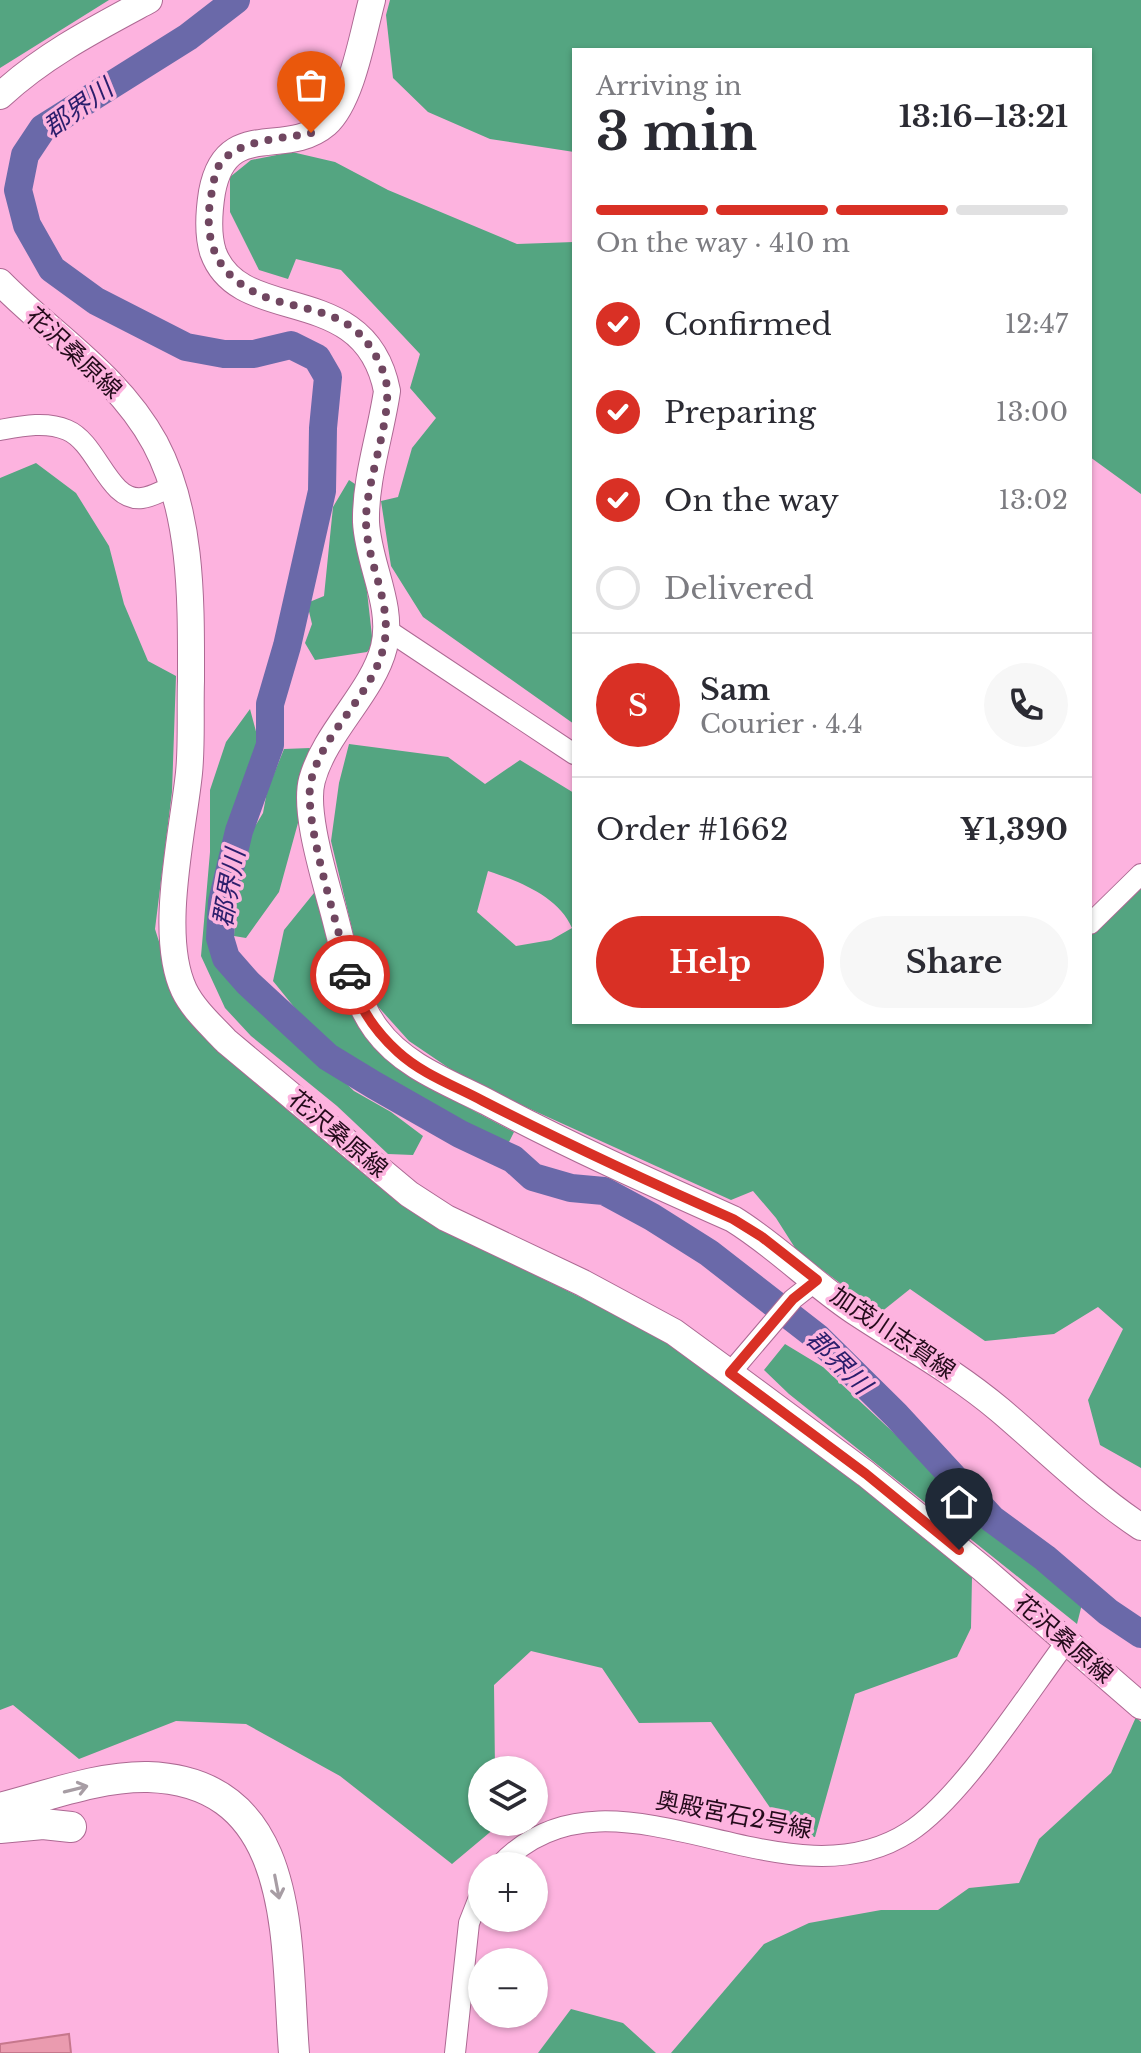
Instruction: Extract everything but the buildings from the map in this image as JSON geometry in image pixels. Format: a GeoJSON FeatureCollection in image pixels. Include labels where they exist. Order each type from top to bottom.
{"type":"FeatureCollection","features":[{"type":"Feature","properties":{"kind":"highway"},"geometry":{"type":"LineString","coordinates":[[0,1808],[107,1781],[147,1777],[188,1781],[229,1803],[259,1835],[275,1873],[294,2053]]}},
{"type":"Feature","properties":{"kind":"highway"},"geometry":{"type":"LineString","coordinates":[[0,1828],[43,1824],[71,1827]]}},
{"type":"Feature","properties":{"kind":"main road"},"geometry":{"type":"LineString","coordinates":[[0,96],[21,76],[71,42],[149,0]]}},
{"type":"Feature","properties":{"kind":"main road","name":"加茂川志賀線"},"geometry":{"type":"LineString","coordinates":[[372,0],[358,55],[335,114],[311,133],[254,144],[228,154],[217,169],[208,214],[212,249],[217,260],[236,280],[273,300],[317,312],[356,330],[373,352],[385,376],[387,391],[366,519],[386,625],[384,647],[375,669],[335,732],[311,781],[311,808],[328,889],[352,983],[364,1011],[399,1054],[427,1072],[539,1130],[733,1219],[762,1237],[852,1310],[951,1371],[1105,1503],[1141,1527]]}},
{"type":"Feature","properties":{"kind":"main road","name":"花沢桑原線"},"geometry":{"type":"LineString","coordinates":[[0,282],[25,308],[106,376],[134,410],[156,445],[172,487],[185,545],[191,633],[189,770],[175,881],[173,928],[183,989],[226,1041],[409,1194],[446,1218],[583,1283],[674,1332],[733,1369],[866,1474],[1141,1706]]}},
{"type":"Feature","properties":{"kind":"street"},"geometry":{"type":"LineString","coordinates":[[0,430],[44,425],[67,430],[90,448],[114,486],[126,495],[142,498],[172,487]]}},
{"type":"Feature","properties":{"kind":"street"},"geometry":{"type":"LineString","coordinates":[[386,625],[392,633],[572,753]]}},
{"type":"Feature","properties":{"kind":"street"},"geometry":{"type":"LineString","coordinates":[[1092,922],[1141,874]]}},
{"type":"Feature","properties":{"kind":"street"},"geometry":{"type":"LineString","coordinates":[[733,1369],[793,1299],[817,1280]]}},
{"type":"Feature","properties":{"kind":"street","name":"奥殿宮石2号線"},"geometry":{"type":"LineString","coordinates":[[515,1852],[543,1835],[593,1821],[645,1824],[778,1855],[826,1859],[875,1851],[910,1832],[943,1802],[1067,1641]]}},
{"type":"Feature","properties":{"kind":"street"},"geometry":{"type":"LineString","coordinates":[[455,2053],[468,1932]]}},
{"type":"Feature","properties":{"kind":"green space"},"geometry":{"type":"Polygon","coordinates":[[[0,0],[109,0],[0,68],[0,0]]]}},
{"type":"Feature","properties":{"kind":"green space"},"geometry":{"type":"Polygon","coordinates":[[[390,0],[1141,0],[1141,494],[1092,458],[1092,48],[572,48],[572,152],[490,139],[428,112],[393,78],[386,15],[390,0]]]}},
{"type":"Feature","properties":{"kind":"green space"},"geometry":{"type":"Polygon","coordinates":[[[292,152],[335,162],[388,190],[517,244],[572,242],[572,723],[423,617],[391,566],[381,501],[398,497],[412,448],[436,418],[410,388],[420,354],[341,270],[296,259],[288,279],[259,270],[230,212],[230,177],[251,160],[292,152]]]}},
{"type":"Feature","properties":{"kind":"green space"},"geometry":{"type":"Polygon","coordinates":[[[36,463],[76,493],[109,546],[124,604],[148,661],[176,676],[172,792],[155,929],[174,989],[490,1253],[666,1339],[908,1520],[972,1577],[971,1628],[957,1657],[855,1694],[815,1837],[789,1835],[711,1722],[639,1723],[602,1668],[531,1651],[494,1685],[495,1756],[468,1756],[468,1836],[485,1836],[452,1864],[340,1776],[246,1724],[176,1721],[79,1759],[13,1705],[0,1710],[0,478],[36,463]]]}},
{"type":"Feature","properties":{"kind":"green space"},"geometry":{"type":"Polygon","coordinates":[[[349,480],[355,484],[373,645],[367,652],[315,660],[305,643],[312,624],[307,603],[324,596],[333,507],[349,480]]]}},
{"type":"Feature","properties":{"kind":"green space"},"geometry":{"type":"Polygon","coordinates":[[[250,709],[258,739],[217,871],[216,952],[230,975],[354,1091],[391,1112],[423,1136],[413,1155],[388,1154],[337,1106],[251,1036],[225,1008],[201,956],[210,852],[210,790],[226,742],[250,709]]]}},
{"type":"Feature","properties":{"kind":"green space"},"geometry":{"type":"Polygon","coordinates":[[[349,744],[448,757],[485,784],[520,760],[572,792],[572,928],[572,1024],[1092,1024],[1092,933],[1141,874],[1141,1468],[1100,1445],[1088,1400],[1123,1329],[1098,1307],[1054,1334],[985,1341],[910,1289],[880,1313],[797,1251],[776,1218],[753,1191],[731,1200],[468,1081],[409,1041],[373,1001],[357,950],[331,841],[339,783],[349,744]],[[488,871],[477,912],[516,946],[551,940],[572,928],[558,907],[525,885],[488,871]]]}},
{"type":"Feature","properties":{"kind":"green space"},"geometry":{"type":"Polygon","coordinates":[[[310,748],[299,781],[301,812],[279,892],[246,938],[234,936],[239,853],[263,813],[267,791],[284,749],[310,748]]]}},
{"type":"Feature","properties":{"kind":"green space"},"geometry":{"type":"Polygon","coordinates":[[[318,888],[344,983],[416,1080],[514,1132],[509,1142],[473,1131],[324,1044],[273,981],[284,930],[318,888]]]}},
{"type":"Feature","properties":{"kind":"green space"},"geometry":{"type":"Polygon","coordinates":[[[785,1344],[823,1367],[1082,1604],[1077,1624],[789,1394],[764,1370],[785,1344]]]}},
{"type":"Feature","properties":{"kind":"green space"},"geometry":{"type":"Polygon","coordinates":[[[1136,1717],[1141,1722],[1141,2053],[671,2053],[764,1944],[809,1923],[881,1910],[938,1910],[969,1888],[1019,1883],[1039,1839],[1111,1773],[1136,1717]]]}},
{"type":"Feature","properties":{"kind":"green space"},"geometry":{"type":"Polygon","coordinates":[[[571,2009],[623,2023],[656,2053],[538,2053],[571,2009]]]}},
{"type":"Feature","properties":{"kind":"waterway","name":"郡界川"},"geometry":{"type":"LineString","coordinates":[[236,0],[188,37],[43,128],[25,155],[18,190],[27,225],[52,269],[96,301],[186,347],[224,354],[254,354],[291,345],[317,358],[328,377],[322,491],[287,646],[270,704],[270,745],[239,831],[222,902],[220,938],[226,958],[248,983],[328,1057],[460,1134],[513,1159],[533,1177],[571,1188],[604,1191],[709,1253],[817,1337],[896,1415],[992,1519],[1045,1558],[1108,1612],[1141,1634]]}},
{"type":"Feature","properties":{"kind":"way so far"},"geometry":{"type":"LineString","coordinates":[[311,133],[254,144],[228,154],[217,169],[208,214],[212,249],[225,270],[250,289],[273,300],[317,312],[356,330],[373,352],[385,376],[387,391],[366,519],[384,606],[384,647],[375,669],[335,732],[311,781],[314,825],[350,975]]}},
{"type":"Feature","properties":{"kind":"route"},"geometry":{"type":"LineString","coordinates":[[350,975],[364,1011],[399,1054],[427,1072],[539,1130],[733,1219],[762,1237],[817,1280],[793,1299],[730,1373],[866,1474],[959,1550]]}}]}
